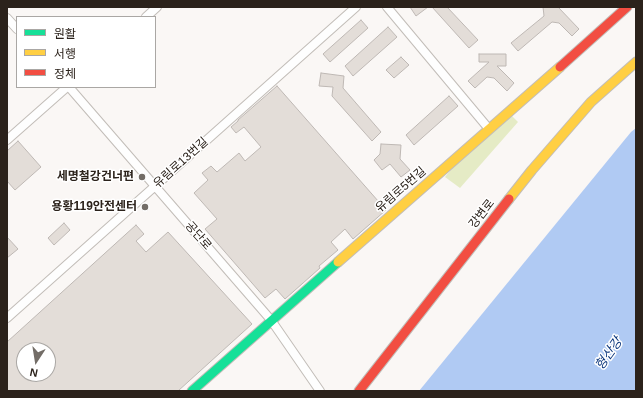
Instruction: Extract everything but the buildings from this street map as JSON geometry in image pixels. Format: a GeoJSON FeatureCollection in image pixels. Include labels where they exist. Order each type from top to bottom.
{"type":"FeatureCollection","features":[{"type":"Feature","properties":{"kind":"street"},"geometry":{"type":"LineString","coordinates":[[147,16],[157,7]]}},
{"type":"Feature","properties":{"kind":"street","name":"유림로13번길"},"geometry":{"type":"LineString","coordinates":[[7,318],[356,7]]}},
{"type":"Feature","properties":{"kind":"street"},"geometry":{"type":"LineString","coordinates":[[387,7],[489,129]]}},
{"type":"Feature","properties":{"kind":"street","name":"유림로5번길"},"geometry":{"type":"LineString","coordinates":[[192,391],[627,7]]}},
{"type":"Feature","properties":{"kind":"street"},"geometry":{"type":"LineString","coordinates":[[7,18],[16,28]]}},
{"type":"Feature","properties":{"kind":"street","name":"강변로"},"geometry":{"type":"LineString","coordinates":[[359,391],[532,170],[591,102],[636,62]]}},
{"type":"Feature","properties":{"kind":"street"},"geometry":{"type":"LineString","coordinates":[[7,140],[67,88]]}},
{"type":"Feature","properties":{"kind":"street","name":"공단로"},"geometry":{"type":"LineString","coordinates":[[69,88],[271,320],[320,391]]}},
{"type":"Feature","properties":{"kind":"green space"},"geometry":{"type":"Polygon","coordinates":[[[511,115],[518,122],[460,188],[445,177],[454,166],[511,115]]]}},
{"type":"Feature","properties":{"kind":"water","name":"형산강"},"geometry":{"type":"Polygon","coordinates":[[[636,128],[636,391],[419,391],[631,132],[636,128]]]}},
{"type":"Feature","properties":{"kind":"traffic: fast"},"geometry":{"type":"LineString","coordinates":[[192,391],[338,262]]}},
{"type":"Feature","properties":{"kind":"traffic: slow"},"geometry":{"type":"LineString","coordinates":[[509,199],[591,102],[636,62]]}},
{"type":"Feature","properties":{"kind":"traffic: slow"},"geometry":{"type":"LineString","coordinates":[[338,262],[560,67]]}},
{"type":"Feature","properties":{"kind":"traffic: jam"},"geometry":{"type":"LineString","coordinates":[[560,67],[627,7]]}},
{"type":"Feature","properties":{"kind":"traffic: jam"},"geometry":{"type":"LineString","coordinates":[[359,391],[509,199]]}},
{"type":"Feature","properties":{"kind":"place","name":"세명철강건너편"},"geometry":{"type":"Point","coordinates":[142,177]}},
{"type":"Feature","properties":{"kind":"place","name":"용황119안전센터"},"geometry":{"type":"Point","coordinates":[145,207]}}]}
